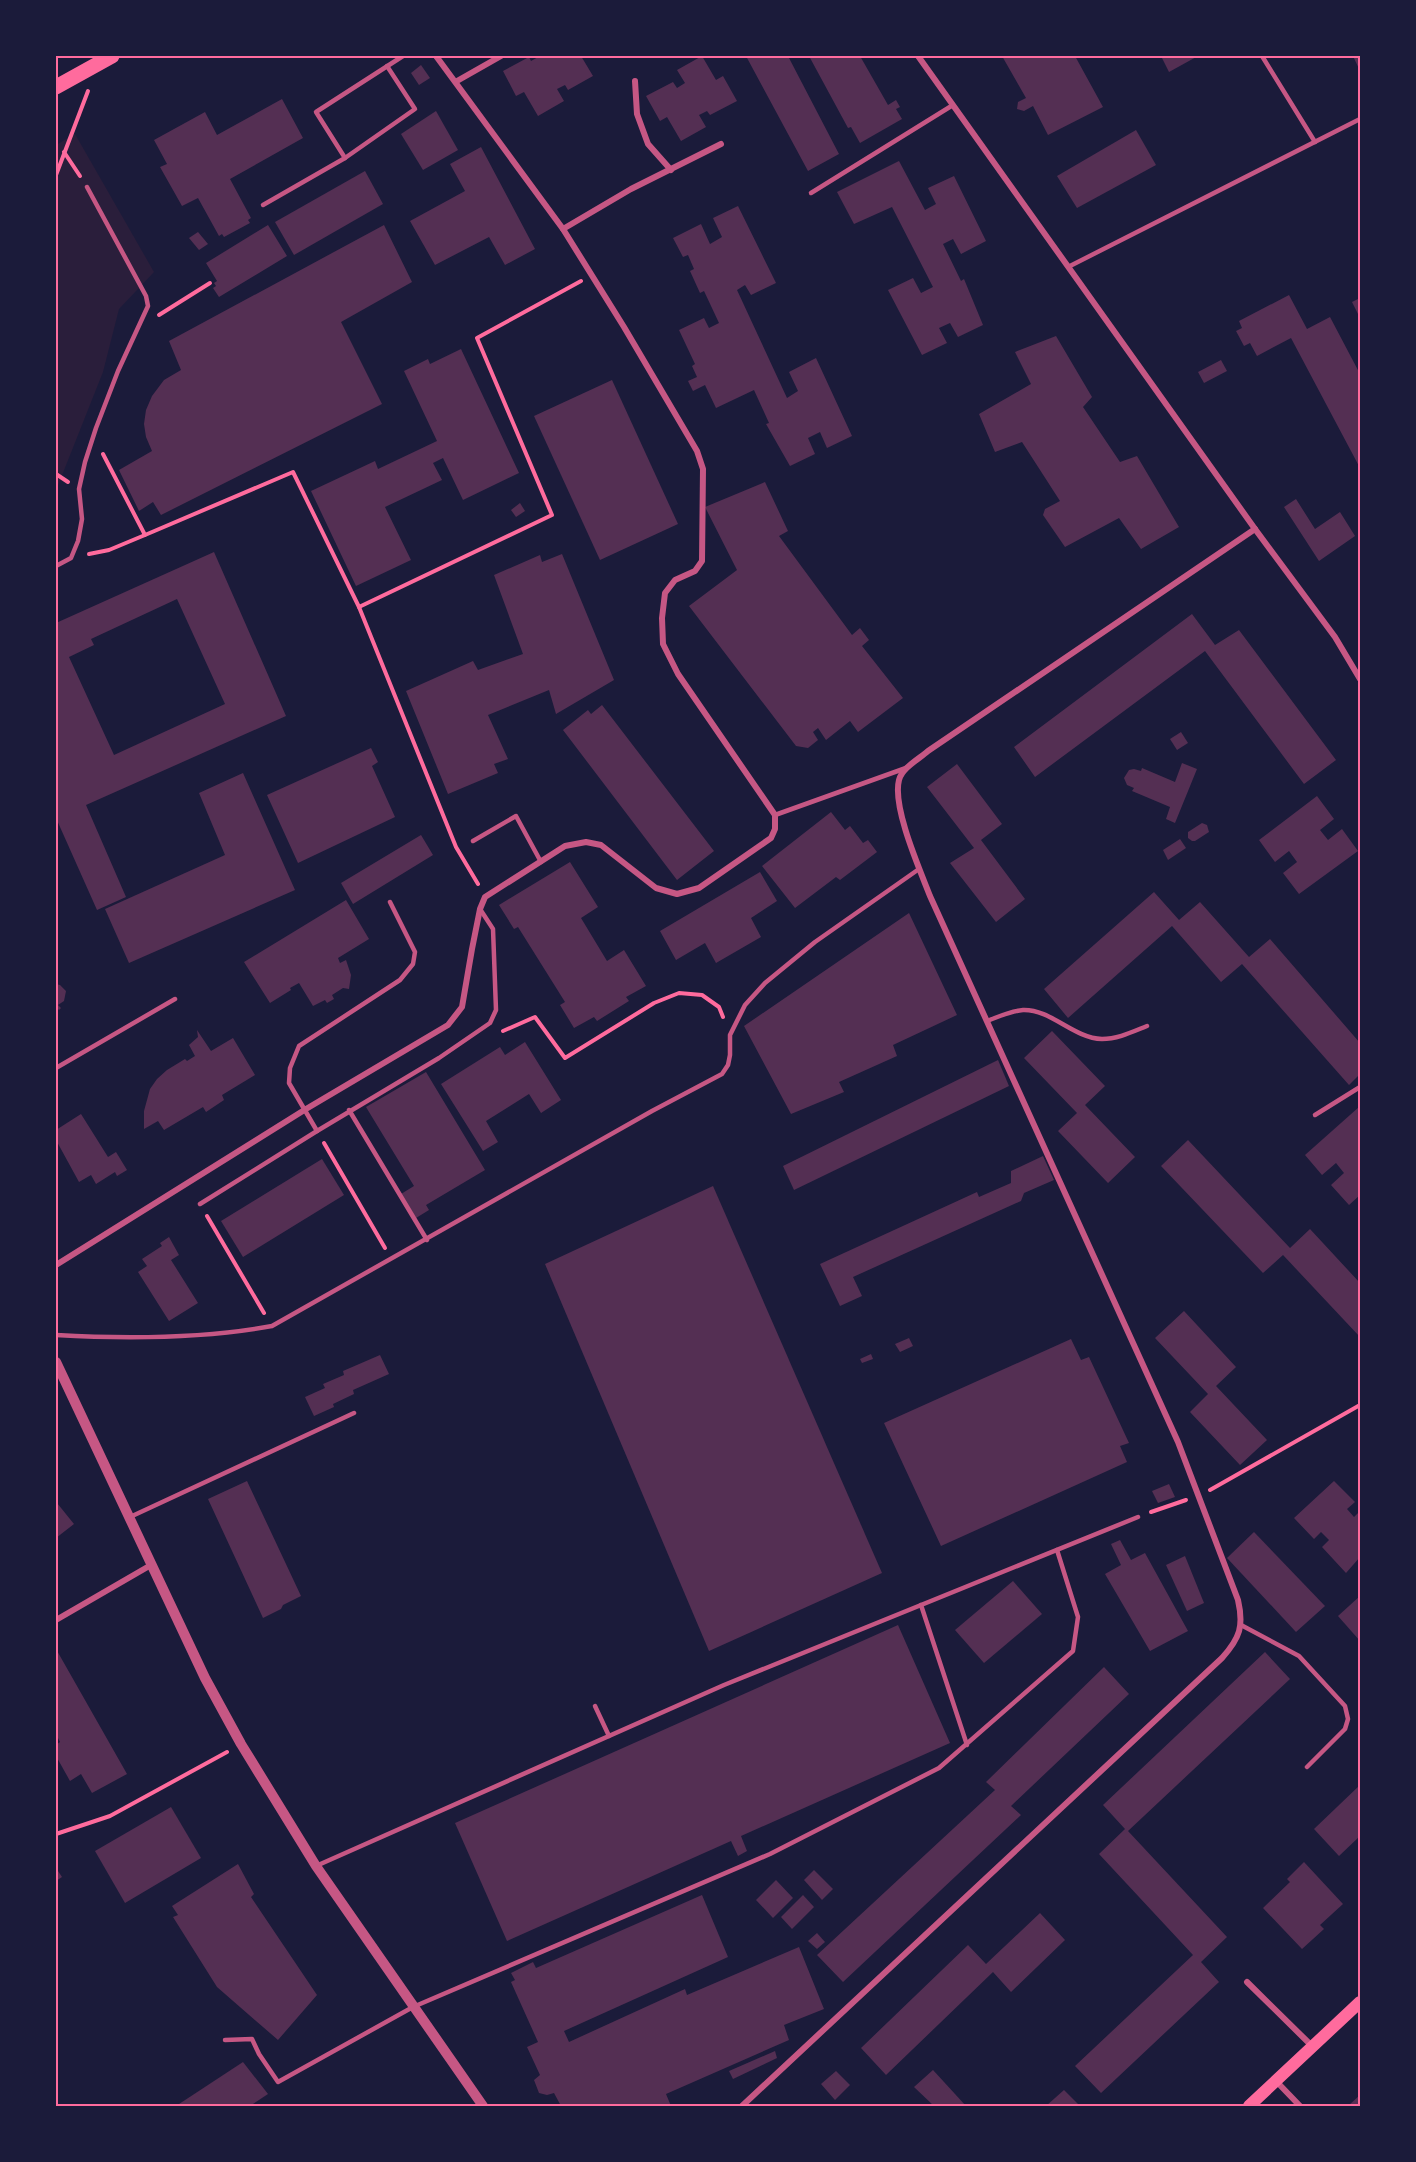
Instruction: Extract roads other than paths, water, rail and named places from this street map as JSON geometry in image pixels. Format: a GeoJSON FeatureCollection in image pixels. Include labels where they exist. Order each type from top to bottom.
{"type":"FeatureCollection","features":[{"type":"Feature","properties":{"kind":"main road"},"geometry":{"type":"LineString","coordinates":[[56,87],[106,59]]}},
{"type":"Feature","properties":{"kind":"main road"},"geometry":{"type":"LineString","coordinates":[[1249,2106],[1360,2002]]}},
{"type":"Feature","properties":{"kind":"street"},"geometry":{"type":"LineString","coordinates":[[56,1265],[306,1109],[448,1025],[462,1007],[480,909],[485,897],[565,846],[586,842],[601,845],[656,888],[677,894],[699,888],[771,838],[775,829],[775,815],[678,674],[663,644],[662,618],[665,593],[675,580],[695,571],[702,561],[703,469],[697,451],[563,229],[457,81],[436,56]]}},
{"type":"Feature","properties":{"kind":"street"},"geometry":{"type":"LineString","coordinates":[[457,81],[501,56]]}},
{"type":"Feature","properties":{"kind":"street"},"geometry":{"type":"LineString","coordinates":[[918,56],[1255,529],[1335,637],[1360,679]]}},
{"type":"Feature","properties":{"kind":"street"},"geometry":{"type":"LineString","coordinates":[[635,81],[637,114],[648,144],[670,170]]}},
{"type":"Feature","properties":{"kind":"street"},"geometry":{"type":"LineString","coordinates":[[563,229],[631,189],[722,144]]}},
{"type":"Feature","properties":{"kind":"street"},"geometry":{"type":"LineString","coordinates":[[775,815],[908,767],[1255,529]]}},
{"type":"Feature","properties":{"kind":"street"},"geometry":{"type":"LineString","coordinates":[[742,2106],[1222,1658],[1231,1647],[1241,1625],[1238,1600],[1178,1442],[919,869],[902,816],[899,798],[899,779],[908,767]]}},
{"type":"Feature","properties":{"kind":"street"},"geometry":{"type":"LineString","coordinates":[[56,1362],[205,1678],[241,1744],[316,1866],[483,2106]]}},
{"type":"Feature","properties":{"kind":"street"},"geometry":{"type":"LineString","coordinates":[[56,1620],[151,1565]]}},
{"type":"Feature","properties":{"kind":"street"},"geometry":{"type":"LineString","coordinates":[[1247,1982],[1312,2047]]}},
{"type":"Feature","properties":{"kind":"street"},"geometry":{"type":"LineString","coordinates":[[1276,2081],[1300,2106]]}},
{"type":"Feature","properties":{"kind":"lane"},"geometry":{"type":"LineString","coordinates":[[345,158],[315,112],[404,56]]}},
{"type":"Feature","properties":{"kind":"lane"},"geometry":{"type":"LineString","coordinates":[[1262,56],[1315,142]]}},
{"type":"Feature","properties":{"kind":"lane"},"geometry":{"type":"LineString","coordinates":[[263,205],[345,158],[415,110],[387,66]]}},
{"type":"Feature","properties":{"kind":"lane"},"geometry":{"type":"LineString","coordinates":[[811,193],[954,105]]}},
{"type":"Feature","properties":{"kind":"lane"},"geometry":{"type":"LineString","coordinates":[[1068,267],[1360,119]]}},
{"type":"Feature","properties":{"kind":"lane"},"geometry":{"type":"LineString","coordinates":[[56,566],[71,558],[78,541],[82,519],[79,489],[84,462],[115,380],[148,306],[146,296],[87,187]]}},
{"type":"Feature","properties":{"kind":"lane"},"geometry":{"type":"LineString","coordinates":[[473,842],[516,816],[541,862]]}},
{"type":"Feature","properties":{"kind":"lane"},"geometry":{"type":"LineString","coordinates":[[56,1335],[112,1337],[209,1335],[272,1326],[652,1111],[722,1074],[728,1065],[730,1055],[729,1035],[745,1005],[765,983],[814,942],[919,869]]}},
{"type":"Feature","properties":{"kind":"lane"},"geometry":{"type":"LineString","coordinates":[[317,1131],[289,1083],[290,1068],[299,1046],[400,980],[413,964],[416,952],[390,902]]}},
{"type":"Feature","properties":{"kind":"lane"},"geometry":{"type":"LineString","coordinates":[[200,1204],[349,1110],[439,1058],[490,1023],[496,1010],[493,929],[480,909]]}},
{"type":"Feature","properties":{"kind":"lane"},"geometry":{"type":"LineString","coordinates":[[56,1068],[175,999]]}},
{"type":"Feature","properties":{"kind":"lane"},"geometry":{"type":"LineString","coordinates":[[987,1022],[1008,1012],[1024,1010],[1042,1014],[1072,1031],[1098,1039],[1115,1039],[1147,1026]]}},
{"type":"Feature","properties":{"kind":"lane"},"geometry":{"type":"LineString","coordinates":[[1315,1115],[1360,1087]]}},
{"type":"Feature","properties":{"kind":"lane"},"geometry":{"type":"LineString","coordinates":[[349,1110],[427,1240]]}},
{"type":"Feature","properties":{"kind":"lane"},"geometry":{"type":"LineString","coordinates":[[128,1518],[354,1413]]}},
{"type":"Feature","properties":{"kind":"lane"},"geometry":{"type":"LineString","coordinates":[[316,1866],[724,1686],[1138,1517]]}},
{"type":"Feature","properties":{"kind":"lane"},"geometry":{"type":"LineString","coordinates":[[225,2040],[252,2039],[278,2082],[413,2007],[770,1854],[939,1768],[1073,1651],[1078,1617],[1057,1550]]}},
{"type":"Feature","properties":{"kind":"lane"},"geometry":{"type":"LineString","coordinates":[[921,1605],[967,1744]]}},
{"type":"Feature","properties":{"kind":"lane"},"geometry":{"type":"LineString","coordinates":[[1241,1625],[1299,1656],[1345,1706],[1348,1719],[1345,1729],[1306,1767]]}},
{"type":"Feature","properties":{"kind":"lane"},"geometry":{"type":"LineString","coordinates":[[595,1706],[609,1736]]}}]}
